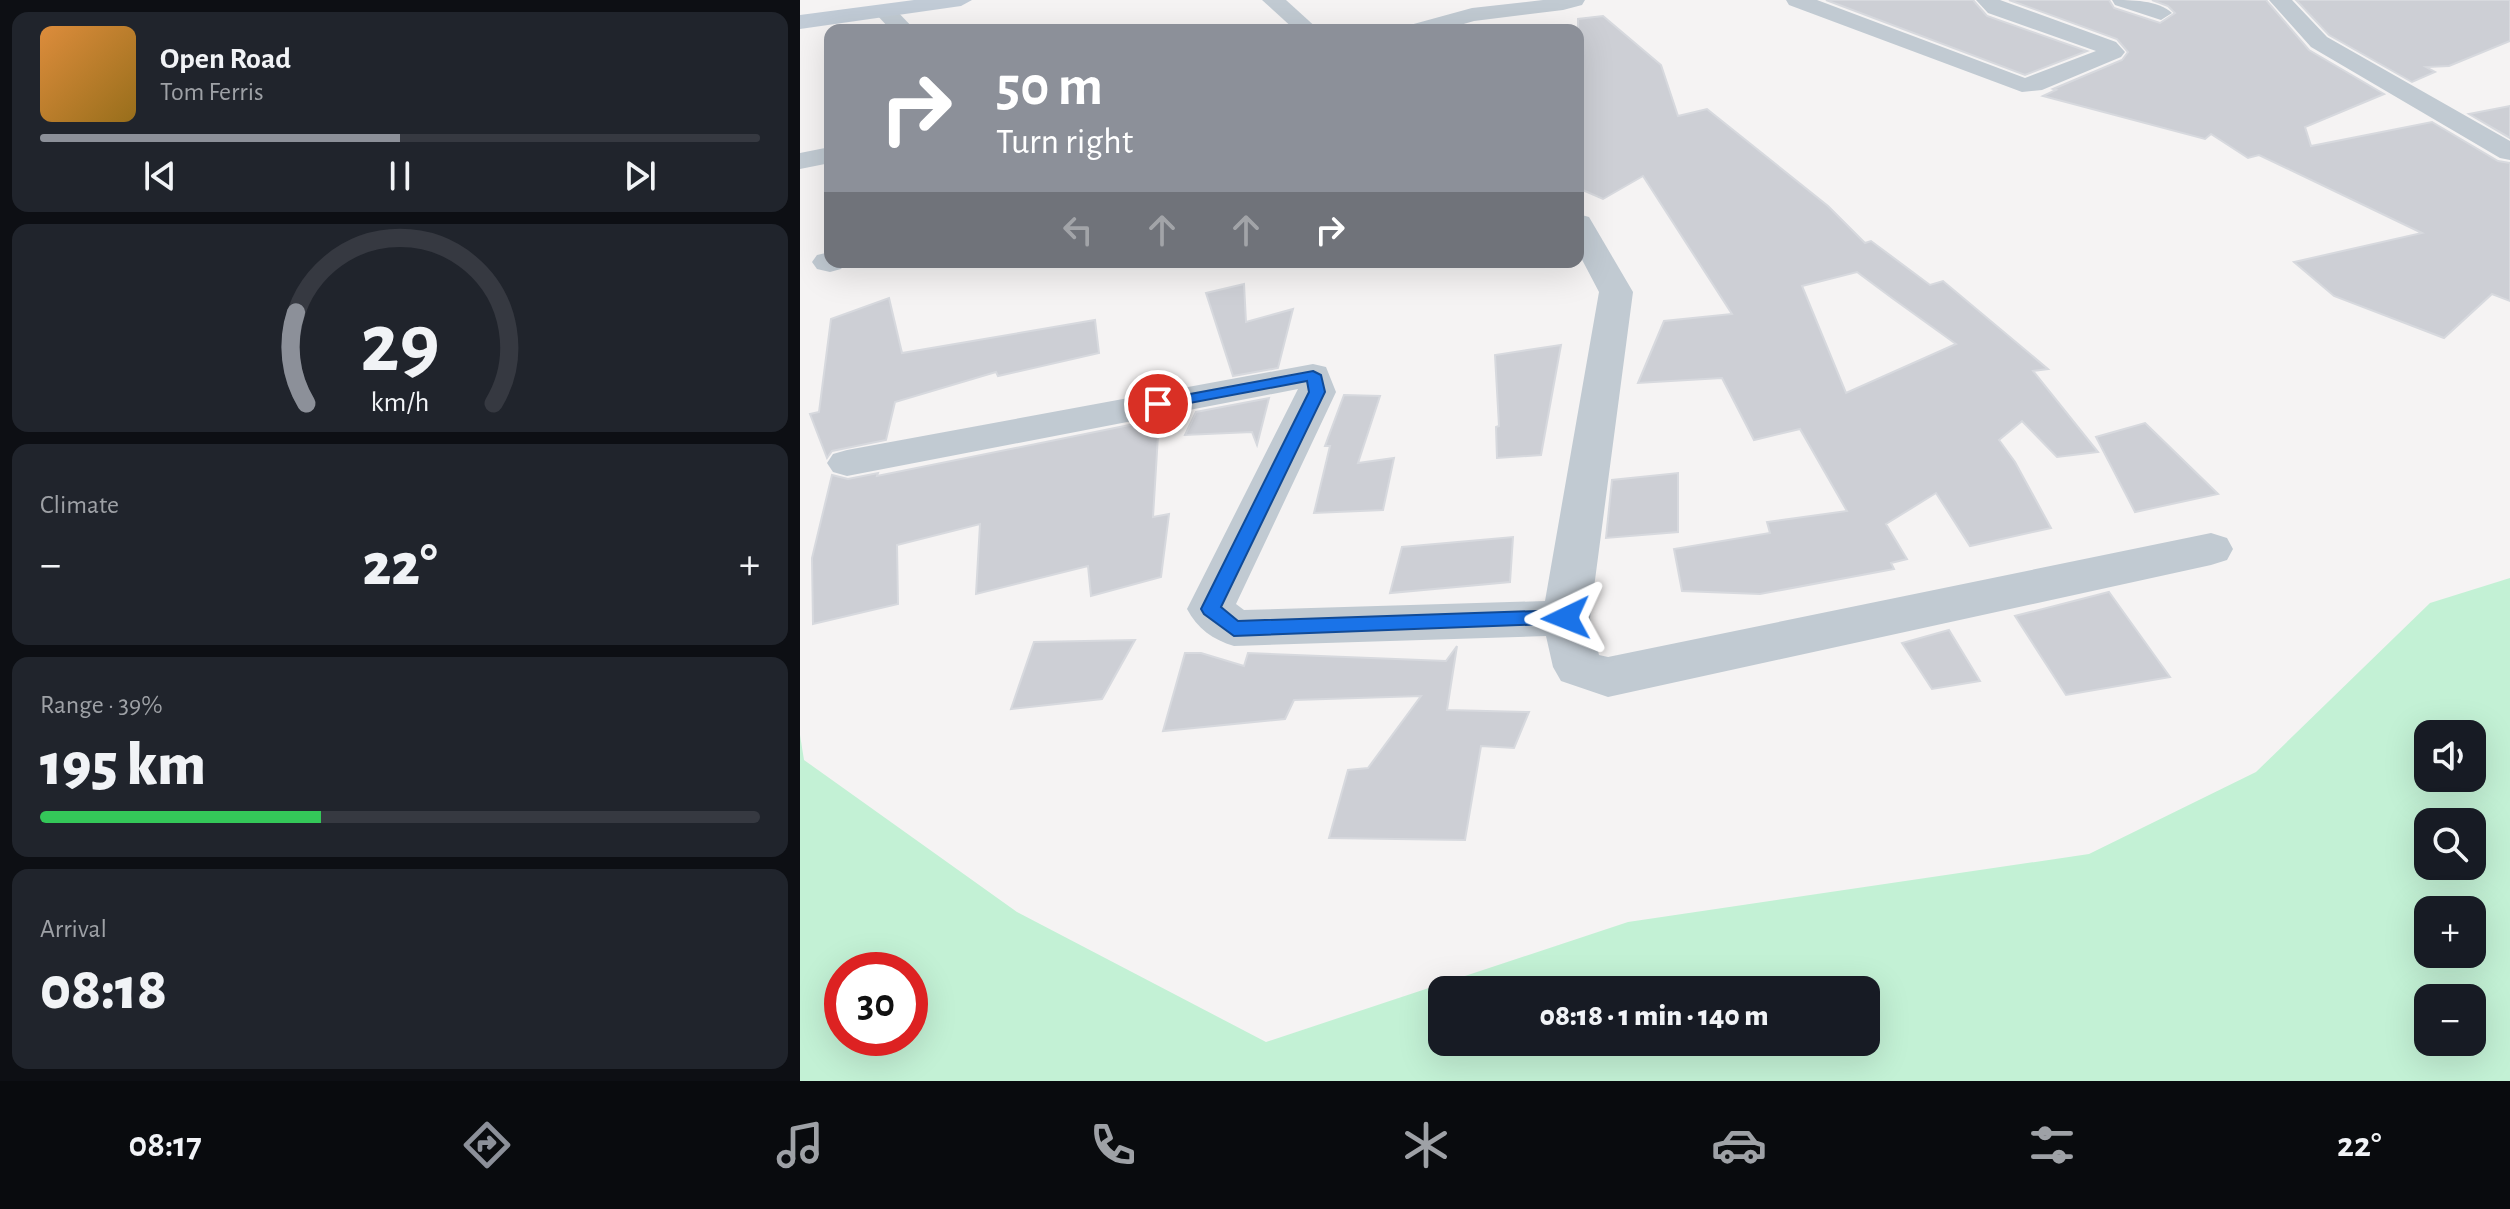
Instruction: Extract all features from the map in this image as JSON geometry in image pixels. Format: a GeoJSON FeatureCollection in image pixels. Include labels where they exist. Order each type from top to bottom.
{"type":"FeatureCollection","features":[{"type":"Feature","properties":{"kind":"street"},"geometry":{"type":"LineString","coordinates":[[800,22],[961,0]]}},
{"type":"Feature","properties":{"kind":"street"},"geometry":{"type":"LineString","coordinates":[[1273,0],[1301,24]]}},
{"type":"Feature","properties":{"kind":"street"},"geometry":{"type":"LineString","coordinates":[[1440,24],[1472,15],[1574,0]]}},
{"type":"Feature","properties":{"kind":"street"},"geometry":{"type":"LineString","coordinates":[[1797,0],[2022,85],[2033,85],[2113,52],[2108,47],[1996,8],[1987,0]]}},
{"type":"Feature","properties":{"kind":"street"},"geometry":{"type":"LineString","coordinates":[[2123,0],[2161,13]]}},
{"type":"Feature","properties":{"kind":"street"},"geometry":{"type":"LineString","coordinates":[[2280,0],[2319,42],[2510,152]]}},
{"type":"Feature","properties":{"kind":"street"},"geometry":{"type":"LineString","coordinates":[[885,12],[898,24]]}},
{"type":"Feature","properties":{"kind":"street"},"geometry":{"type":"LineString","coordinates":[[800,161],[824,156]]}},
{"type":"Feature","properties":{"kind":"street"},"geometry":{"type":"LineString","coordinates":[[1584,234],[1616,292],[1566,618],[1578,667],[1608,677],[2211,549]]}},
{"type":"Feature","properties":{"kind":"street"},"geometry":{"type":"LineString","coordinates":[[847,463],[1313,375],[1317,392],[1210,609],[1234,628],[1566,618]]}},
{"type":"Feature","properties":{"kind":"green space"},"geometry":{"type":"Polygon","coordinates":[[[2510,578],[2510,1081],[800,1081],[800,735],[804,760],[1017,912],[1266,1042],[1428,988],[1428,1056],[1880,1056],[1880,976],[1465,976],[1628,922],[2089,854],[2256,772],[2430,603],[2510,578]]]}},
{"type":"Feature","properties":{"kind":"building"},"geometry":{"type":"Polygon","coordinates":[[[1826,0],[1973,0],[1987,16],[2087,51],[2025,75],[1826,0]]]}},
{"type":"Feature","properties":{"kind":"building"},"geometry":{"type":"Polygon","coordinates":[[[2009,0],[2109,0],[2114,8],[2160,23],[2175,13],[2168,6],[2152,0],[2266,0],[2309,50],[2384,94],[2305,127],[2311,146],[2432,122],[2498,161],[2510,163],[2510,301],[2492,294],[2444,338],[2334,296],[2294,262],[2422,233],[2259,155],[2248,158],[2211,134],[2205,139],[2043,96],[2122,60],[2128,52],[2117,39],[2009,0]]]}},
{"type":"Feature","properties":{"kind":"building"},"geometry":{"type":"Polygon","coordinates":[[[2296,0],[2510,0],[2510,41],[2449,66],[2426,67],[2435,72],[2412,82],[2329,35],[2296,0]]]}},
{"type":"Feature","properties":{"kind":"building"},"geometry":{"type":"Polygon","coordinates":[[[1603,16],[1661,65],[1678,116],[1707,109],[1828,206],[1865,243],[1871,241],[1930,285],[1943,281],[2048,369],[2033,371],[2098,452],[2057,457],[2022,421],[1999,440],[2015,462],[2051,528],[1970,546],[1936,493],[1886,524],[1907,559],[1891,563],[1894,569],[1760,594],[1682,591],[1674,549],[1770,533],[1767,522],[1847,511],[1800,429],[1754,440],[1722,378],[1638,383],[1664,321],[1732,314],[1643,176],[1603,199],[1584,191],[1584,24],[1578,24],[1578,19],[1603,16]],[[1857,272],[1802,286],[1846,393],[1956,344],[1857,272]]]}},
{"type":"Feature","properties":{"kind":"building"},"geometry":{"type":"Polygon","coordinates":[[[2510,106],[2510,138],[2469,114],[2510,106]]]}},
{"type":"Feature","properties":{"kind":"building"},"geometry":{"type":"Polygon","coordinates":[[[1244,284],[1246,322],[1293,309],[1278,368],[1233,376],[1206,293],[1244,284]]]}},
{"type":"Feature","properties":{"kind":"building"},"geometry":{"type":"Polygon","coordinates":[[[889,298],[902,353],[1095,320],[1099,353],[998,376],[996,372],[895,402],[886,440],[832,451],[827,458],[810,414],[819,412],[831,319],[889,298]]]}},
{"type":"Feature","properties":{"kind":"building"},"geometry":{"type":"Polygon","coordinates":[[[1561,345],[1541,455],[1497,458],[1496,427],[1499,426],[1495,355],[1561,345]]]}},
{"type":"Feature","properties":{"kind":"building"},"geometry":{"type":"Polygon","coordinates":[[[1344,395],[1380,396],[1358,463],[1394,458],[1383,510],[1314,513],[1330,446],[1325,446],[1344,395]]]}},
{"type":"Feature","properties":{"kind":"building"},"geometry":{"type":"Polygon","coordinates":[[[1269,398],[1257,445],[1252,432],[1185,435],[1196,412],[1269,398]]]}},
{"type":"Feature","properties":{"kind":"building"},"geometry":{"type":"Polygon","coordinates":[[[1159,419],[1153,517],[1169,514],[1161,577],[1091,596],[1088,566],[976,594],[980,524],[897,545],[898,604],[813,624],[812,558],[832,475],[848,479],[878,473],[877,476],[1159,419]]]}},
{"type":"Feature","properties":{"kind":"building"},"geometry":{"type":"Polygon","coordinates":[[[2145,423],[2218,494],[2135,512],[2096,437],[2145,423]]]}},
{"type":"Feature","properties":{"kind":"building"},"geometry":{"type":"Polygon","coordinates":[[[1678,473],[1678,532],[1606,538],[1612,480],[1678,473]]]}},
{"type":"Feature","properties":{"kind":"building"},"geometry":{"type":"Polygon","coordinates":[[[1513,537],[1510,582],[1390,593],[1402,547],[1513,537]]]}},
{"type":"Feature","properties":{"kind":"building"},"geometry":{"type":"Polygon","coordinates":[[[2109,592],[2170,677],[2066,695],[2015,616],[2109,592]]]}},
{"type":"Feature","properties":{"kind":"building"},"geometry":{"type":"Polygon","coordinates":[[[1949,630],[1980,681],[1932,689],[1902,643],[1949,630]]]}},
{"type":"Feature","properties":{"kind":"building"},"geometry":{"type":"Polygon","coordinates":[[[1135,640],[1102,699],[1011,709],[1034,642],[1135,640]]]}},
{"type":"Feature","properties":{"kind":"building"},"geometry":{"type":"Polygon","coordinates":[[[1457,646],[1447,710],[1529,712],[1514,748],[1481,746],[1465,840],[1329,838],[1348,770],[1368,768],[1421,696],[1294,700],[1285,719],[1163,731],[1185,653],[1201,653],[1244,666],[1248,653],[1446,661],[1457,646]]]}},
{"type":"Feature","properties":{"kind":"route"},"geometry":{"type":"LineString","coordinates":[[1158,404],[1313,375],[1317,392],[1210,609],[1234,628],[1566,618]]}}]}
